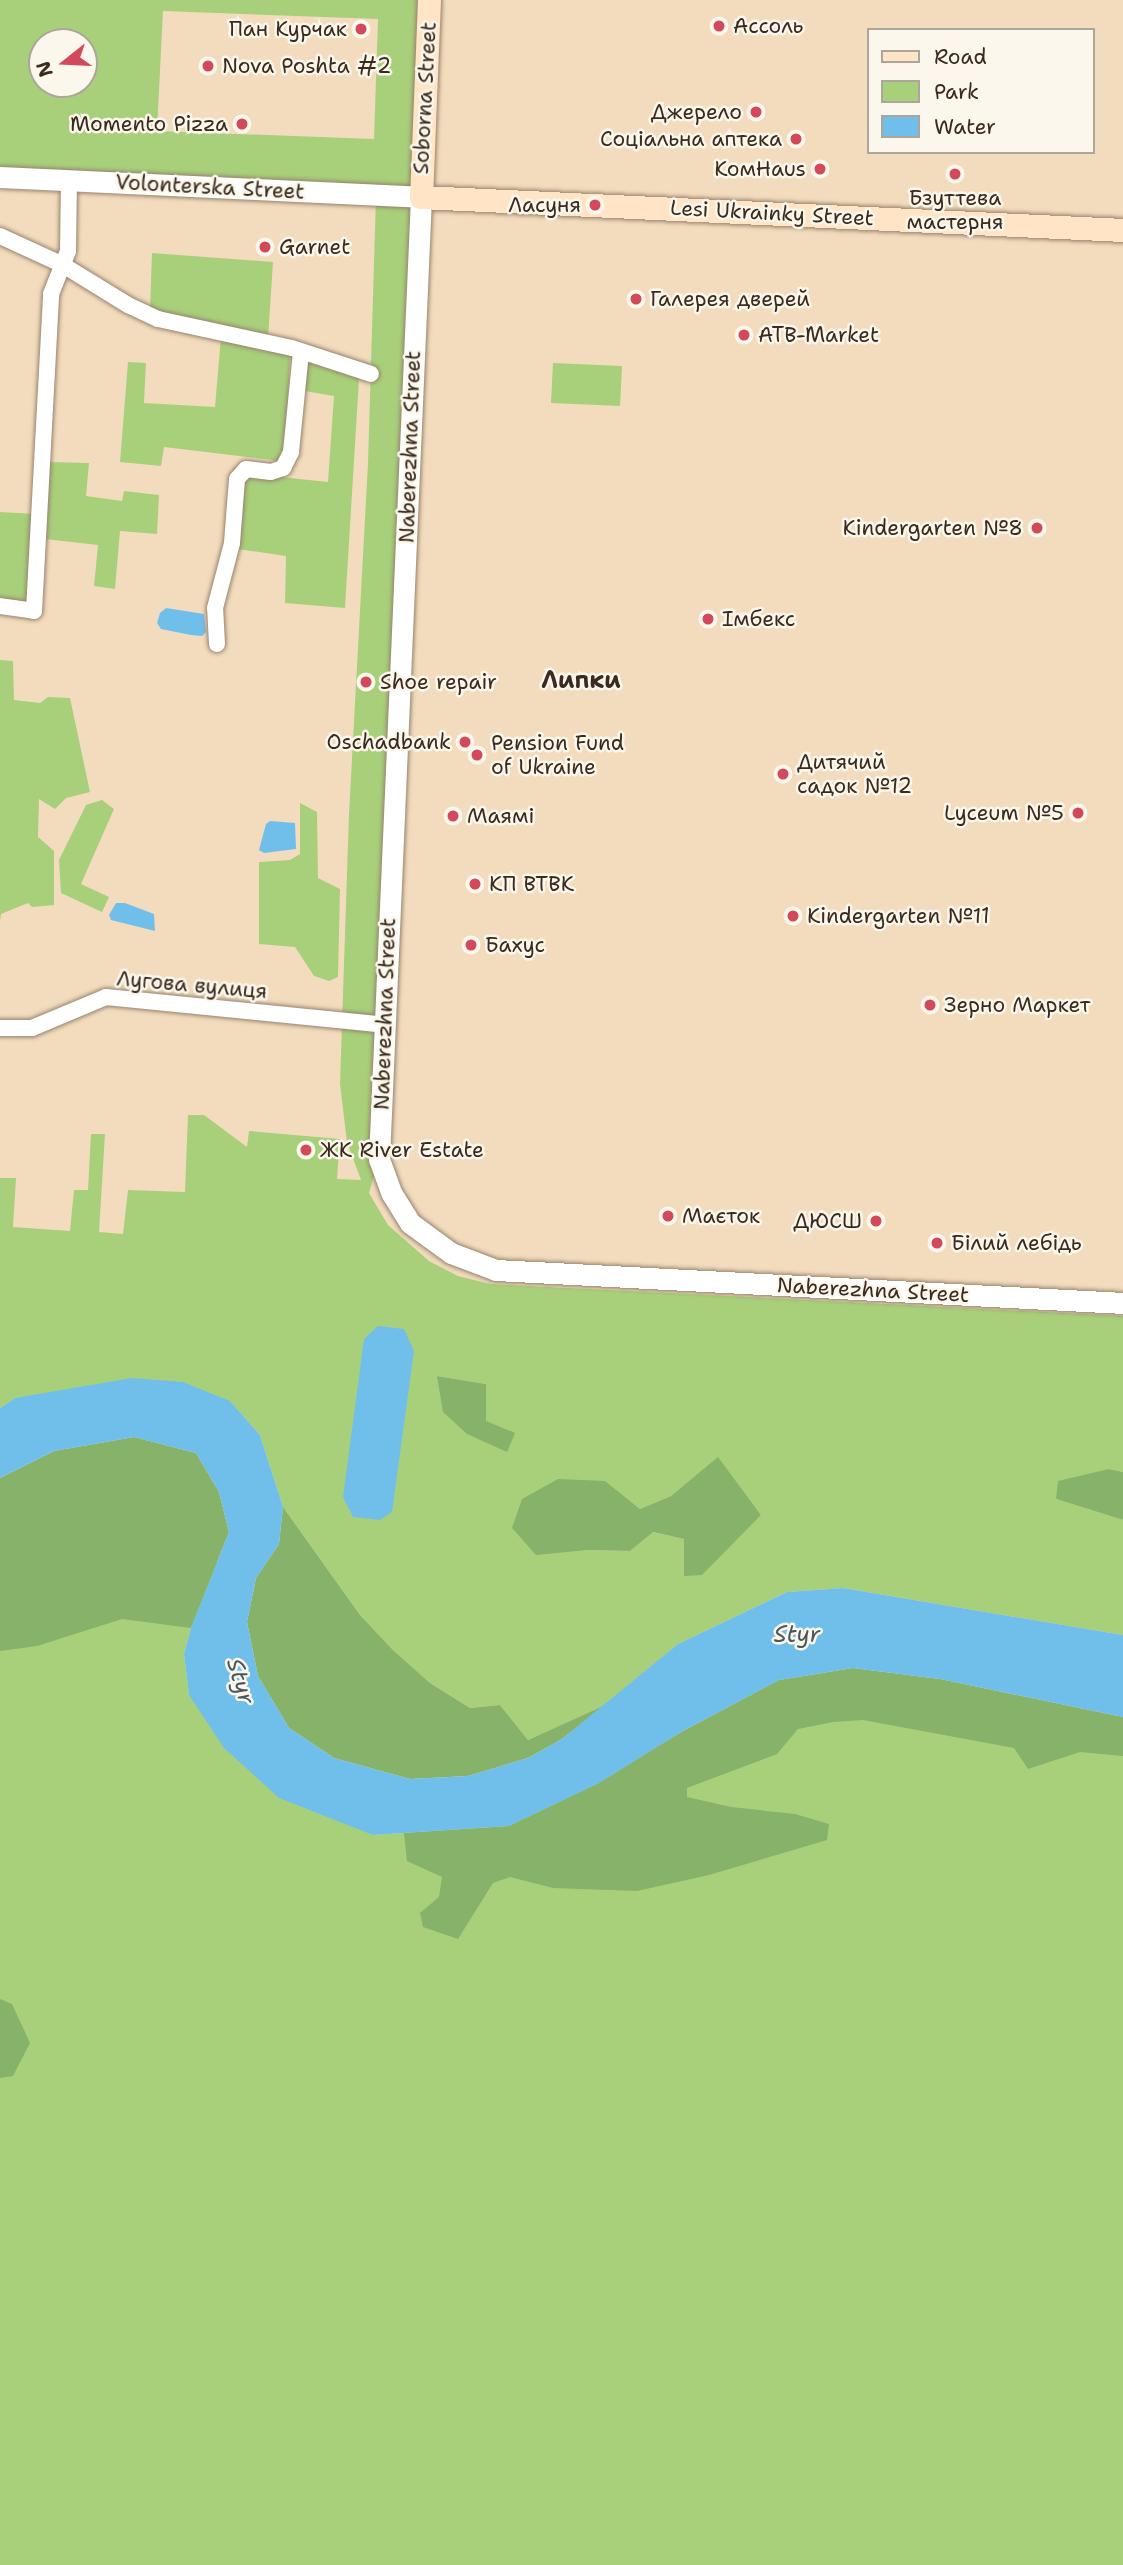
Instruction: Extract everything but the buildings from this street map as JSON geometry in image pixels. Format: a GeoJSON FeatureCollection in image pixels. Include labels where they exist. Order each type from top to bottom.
{"type":"FeatureCollection","features":[{"type":"Feature","properties":{"kind":"main road","name":"Soborna Street"},"geometry":{"type":"LineString","coordinates":[[421,197],[429,0]]}},
{"type":"Feature","properties":{"kind":"main road","name":"Lesi Ukrainky Street"},"geometry":{"type":"LineString","coordinates":[[421,197],[1123,230]]}},
{"type":"Feature","properties":{"kind":"street","name":"Volonterska Street"},"geometry":{"type":"LineString","coordinates":[[0,177],[421,197]]}},
{"type":"Feature","properties":{"kind":"street"},"geometry":{"type":"LineString","coordinates":[[0,606],[34,611],[51,294],[68,251],[69,180]]}},
{"type":"Feature","properties":{"kind":"street","name":"Naberezhna Street"},"geometry":{"type":"LineString","coordinates":[[421,197],[379,1160],[392,1194],[410,1223],[451,1253],[496,1270],[1123,1303]]}},
{"type":"Feature","properties":{"kind":"street"},"geometry":{"type":"LineString","coordinates":[[0,236],[63,265],[128,305],[158,319],[300,351],[370,374]]}},
{"type":"Feature","properties":{"kind":"street"},"geometry":{"type":"LineString","coordinates":[[217,644],[215,608],[232,543],[237,479],[246,469],[271,472],[283,468],[291,452],[300,351]]}},
{"type":"Feature","properties":{"kind":"street","name":"Лугова вулиця"},"geometry":{"type":"LineString","coordinates":[[0,1028],[32,1028],[106,997],[385,1025]]}},
{"type":"Feature","properties":{"kind":"green space"},"geometry":{"type":"Polygon","coordinates":[[[0,0],[429,0],[379,1159],[369,1193],[388,1225],[429,1261],[458,1276],[490,1284],[1123,1316],[1123,1472],[1109,1469],[1056,1499],[1123,1520],[1123,1635],[843,1588],[787,1592],[678,1644],[605,1705],[528,1740],[500,1705],[470,1708],[430,1683],[393,1650],[360,1615],[283,1507],[260,1435],[230,1401],[15,1398],[0,1408],[0,1178],[16,1178],[13,1227],[70,1231],[74,1190],[88,1190],[91,1134],[105,1134],[99,1232],[123,1234],[128,1190],[185,1192],[188,1115],[204,1115],[247,1147],[249,1131],[340,1139],[337,1179],[361,1180],[347,1142],[340,1084],[349,814],[368,463],[376,196],[0,177],[0,0]],[[163,11],[157,131],[374,139],[378,19],[163,11]],[[437,1376],[486,1421],[486,1384],[437,1376]],[[718,1458],[671,1496],[640,1509],[605,1482],[587,1550],[630,1551],[652,1532],[685,1539],[685,1576],[761,1515],[718,1458]]]}},
{"type":"Feature","properties":{"kind":"green space"},"geometry":{"type":"Polygon","coordinates":[[[152,253],[273,262],[268,338],[150,309],[152,253]]]}},
{"type":"Feature","properties":{"kind":"green space"},"geometry":{"type":"Polygon","coordinates":[[[221,337],[284,351],[290,356],[286,446],[282,461],[164,447],[161,466],[120,462],[128,362],[146,363],[144,403],[215,407],[221,337]]]}},
{"type":"Feature","properties":{"kind":"green space"},"geometry":{"type":"Polygon","coordinates":[[[305,362],[356,375],[359,379],[345,608],[285,603],[286,556],[238,549],[244,479],[252,474],[328,482],[334,396],[299,390],[305,362]]]}},
{"type":"Feature","properties":{"kind":"green space"},"geometry":{"type":"Polygon","coordinates":[[[553,363],[622,366],[620,406],[551,403],[553,363]]]}},
{"type":"Feature","properties":{"kind":"green space"},"geometry":{"type":"Polygon","coordinates":[[[49,462],[89,463],[86,496],[122,501],[124,491],[159,495],[157,534],[120,531],[115,589],[94,586],[98,545],[45,539],[49,462]]]}},
{"type":"Feature","properties":{"kind":"green space"},"geometry":{"type":"Polygon","coordinates":[[[0,512],[36,514],[29,597],[23,602],[0,601],[0,512]]]}},
{"type":"Feature","properties":{"kind":"green space"},"geometry":{"type":"Polygon","coordinates":[[[0,660],[13,661],[14,700],[40,703],[48,697],[70,698],[90,792],[66,798],[55,809],[39,799],[38,837],[54,851],[54,905],[32,907],[28,903],[1,914],[0,922],[0,660]]]}},
{"type":"Feature","properties":{"kind":"green space"},"geometry":{"type":"Polygon","coordinates":[[[102,800],[114,809],[81,884],[109,897],[102,912],[61,893],[59,860],[86,805],[102,800]]]}},
{"type":"Feature","properties":{"kind":"green space"},"geometry":{"type":"Polygon","coordinates":[[[300,803],[317,812],[318,878],[340,889],[338,977],[329,981],[314,976],[295,947],[259,944],[259,862],[290,860],[300,854],[300,803]]]}},
{"type":"Feature","properties":{"kind":"green space"},"geometry":{"type":"Polygon","coordinates":[[[437,1376],[486,1384],[486,1421],[515,1433],[507,1452],[467,1434],[443,1412],[437,1376]]]}},
{"type":"Feature","properties":{"kind":"green space"},"geometry":{"type":"Polygon","coordinates":[[[134,1437],[196,1453],[219,1492],[229,1532],[191,1628],[122,1619],[37,1646],[0,1651],[0,1478],[54,1451],[134,1437]]]}},
{"type":"Feature","properties":{"kind":"green space"},"geometry":{"type":"Polygon","coordinates":[[[718,1457],[761,1515],[702,1575],[684,1576],[684,1539],[653,1532],[630,1551],[587,1550],[536,1555],[512,1528],[522,1499],[558,1479],[605,1481],[640,1509],[671,1496],[718,1457]]]}},
{"type":"Feature","properties":{"kind":"green space"},"geometry":{"type":"Polygon","coordinates":[[[1109,1469],[1123,1472],[1123,1520],[1056,1499],[1058,1481],[1109,1469]]]}},
{"type":"Feature","properties":{"kind":"green space"},"geometry":{"type":"Polygon","coordinates":[[[0,1478],[219,1563],[191,1628],[184,1654],[189,1695],[373,1835],[509,1826],[779,1680],[1123,1717],[1123,2565],[0,2565],[0,1478]]]}},
{"type":"Feature","properties":{"kind":"green space"},"geometry":{"type":"Polygon","coordinates":[[[283,1507],[360,1615],[393,1650],[430,1683],[470,1708],[500,1705],[528,1740],[605,1705],[562,1739],[528,1758],[468,1776],[410,1779],[334,1758],[289,1728],[258,1676],[247,1622],[256,1578],[279,1544],[283,1507]]]}},
{"type":"Feature","properties":{"kind":"green space"},"geometry":{"type":"Polygon","coordinates":[[[853,1668],[940,1679],[1123,1717],[1123,1756],[1080,1752],[1028,1769],[1014,1748],[863,1720],[833,1722],[798,1729],[777,1754],[687,1788],[687,1797],[731,1807],[795,1814],[829,1824],[827,1840],[709,1875],[637,1891],[553,1888],[510,1877],[493,1883],[458,1939],[423,1927],[420,1913],[439,1897],[442,1877],[407,1861],[404,1833],[509,1826],[599,1783],[681,1732],[779,1680],[853,1668]]]}},
{"type":"Feature","properties":{"kind":"green space"},"geometry":{"type":"Polygon","coordinates":[[[0,1999],[12,2004],[30,2043],[13,2076],[0,2078],[0,1999]]]}},
{"type":"Feature","properties":{"kind":"water"},"geometry":{"type":"Polygon","coordinates":[[[166,608],[204,614],[206,632],[202,636],[161,629],[157,623],[160,613],[166,608]]]}},
{"type":"Feature","properties":{"kind":"water"},"geometry":{"type":"Polygon","coordinates":[[[270,821],[295,823],[296,849],[264,853],[259,850],[266,824],[270,821]]]}},
{"type":"Feature","properties":{"kind":"water"},"geometry":{"type":"Polygon","coordinates":[[[116,903],[125,903],[154,914],[155,931],[111,920],[109,915],[116,903]]]}},
{"type":"Feature","properties":{"kind":"water"},"geometry":{"type":"Polygon","coordinates":[[[378,1326],[404,1329],[414,1351],[392,1512],[380,1520],[353,1517],[343,1497],[364,1339],[378,1326]]]}},
{"type":"Feature","properties":{"kind":"water","name":"Styr"},"geometry":{"type":"Polygon","coordinates":[[[132,1378],[183,1382],[230,1401],[260,1435],[283,1507],[279,1544],[256,1578],[247,1622],[258,1676],[289,1728],[334,1758],[410,1779],[468,1776],[528,1758],[562,1739],[678,1644],[787,1592],[843,1588],[1123,1635],[1123,1717],[940,1679],[853,1668],[779,1680],[681,1732],[599,1783],[509,1826],[373,1835],[279,1798],[224,1748],[189,1695],[184,1654],[191,1628],[229,1532],[219,1492],[196,1453],[134,1437],[54,1451],[0,1478],[0,1408],[15,1398],[132,1378]]]}},
{"type":"Feature","properties":{"kind":"place","name":"Ассоль"},"geometry":{"type":"Point","coordinates":[719,26]}},
{"type":"Feature","properties":{"kind":"place","name":"Пан Курчак"},"geometry":{"type":"Point","coordinates":[361,29]}},
{"type":"Feature","properties":{"kind":"place","name":"Nova Poshta #2"},"geometry":{"type":"Point","coordinates":[208,66]}},
{"type":"Feature","properties":{"kind":"place","name":"Джерело"},"geometry":{"type":"Point","coordinates":[756,112]}},
{"type":"Feature","properties":{"kind":"place","name":"Momento Pizza"},"geometry":{"type":"Point","coordinates":[242,124]}},
{"type":"Feature","properties":{"kind":"place","name":"Соціальна аптека"},"geometry":{"type":"Point","coordinates":[796,139]}},
{"type":"Feature","properties":{"kind":"place","name":"КомHaus"},"geometry":{"type":"Point","coordinates":[820,169]}},
{"type":"Feature","properties":{"kind":"place","name":"Бзуттева мастерня"},"geometry":{"type":"Point","coordinates":[955,174]}},
{"type":"Feature","properties":{"kind":"place","name":"Ласуня"},"geometry":{"type":"Point","coordinates":[595,205]}},
{"type":"Feature","properties":{"kind":"place","name":"Garnet"},"geometry":{"type":"Point","coordinates":[265,247]}},
{"type":"Feature","properties":{"kind":"place","name":"Галерея дверей"},"geometry":{"type":"Point","coordinates":[636,299]}},
{"type":"Feature","properties":{"kind":"place","name":"ATB-Market"},"geometry":{"type":"Point","coordinates":[744,335]}},
{"type":"Feature","properties":{"kind":"place","name":"Kindergarten №8"},"geometry":{"type":"Point","coordinates":[1037,528]}},
{"type":"Feature","properties":{"kind":"place","name":"Імбекс"},"geometry":{"type":"Point","coordinates":[708,619]}},
{"type":"Feature","properties":{"kind":"place","name":"Shoe repair"},"geometry":{"type":"Point","coordinates":[366,682]}},
{"type":"Feature","properties":{"kind":"place","name":"Oschadbank"},"geometry":{"type":"Point","coordinates":[465,742]}},
{"type":"Feature","properties":{"kind":"place","name":"Pension Fund of Ukraine"},"geometry":{"type":"Point","coordinates":[477,755]}},
{"type":"Feature","properties":{"kind":"place","name":"Дитячий садок №12"},"geometry":{"type":"Point","coordinates":[783,774]}},
{"type":"Feature","properties":{"kind":"place","name":"Lyceum №5"},"geometry":{"type":"Point","coordinates":[1078,813]}},
{"type":"Feature","properties":{"kind":"place","name":"Маямі"},"geometry":{"type":"Point","coordinates":[453,816]}},
{"type":"Feature","properties":{"kind":"place","name":"КП ВТВК"},"geometry":{"type":"Point","coordinates":[475,884]}},
{"type":"Feature","properties":{"kind":"place","name":"Kindergarten №11"},"geometry":{"type":"Point","coordinates":[793,916]}},
{"type":"Feature","properties":{"kind":"place","name":"Бахус"},"geometry":{"type":"Point","coordinates":[471,945]}},
{"type":"Feature","properties":{"kind":"place","name":"Зерно Маркет"},"geometry":{"type":"Point","coordinates":[930,1005]}},
{"type":"Feature","properties":{"kind":"place","name":"ЖК River Estate"},"geometry":{"type":"Point","coordinates":[306,1150]}},
{"type":"Feature","properties":{"kind":"place","name":"Маєток"},"geometry":{"type":"Point","coordinates":[668,1216]}},
{"type":"Feature","properties":{"kind":"place","name":"ДЮСШ"},"geometry":{"type":"Point","coordinates":[876,1221]}},
{"type":"Feature","properties":{"kind":"place","name":"Білий лебідь"},"geometry":{"type":"Point","coordinates":[937,1243]}},
{"type":"Feature","properties":{"kind":"district","name":"Липки"},"geometry":{"type":"Point","coordinates":[581,681]}}]}
